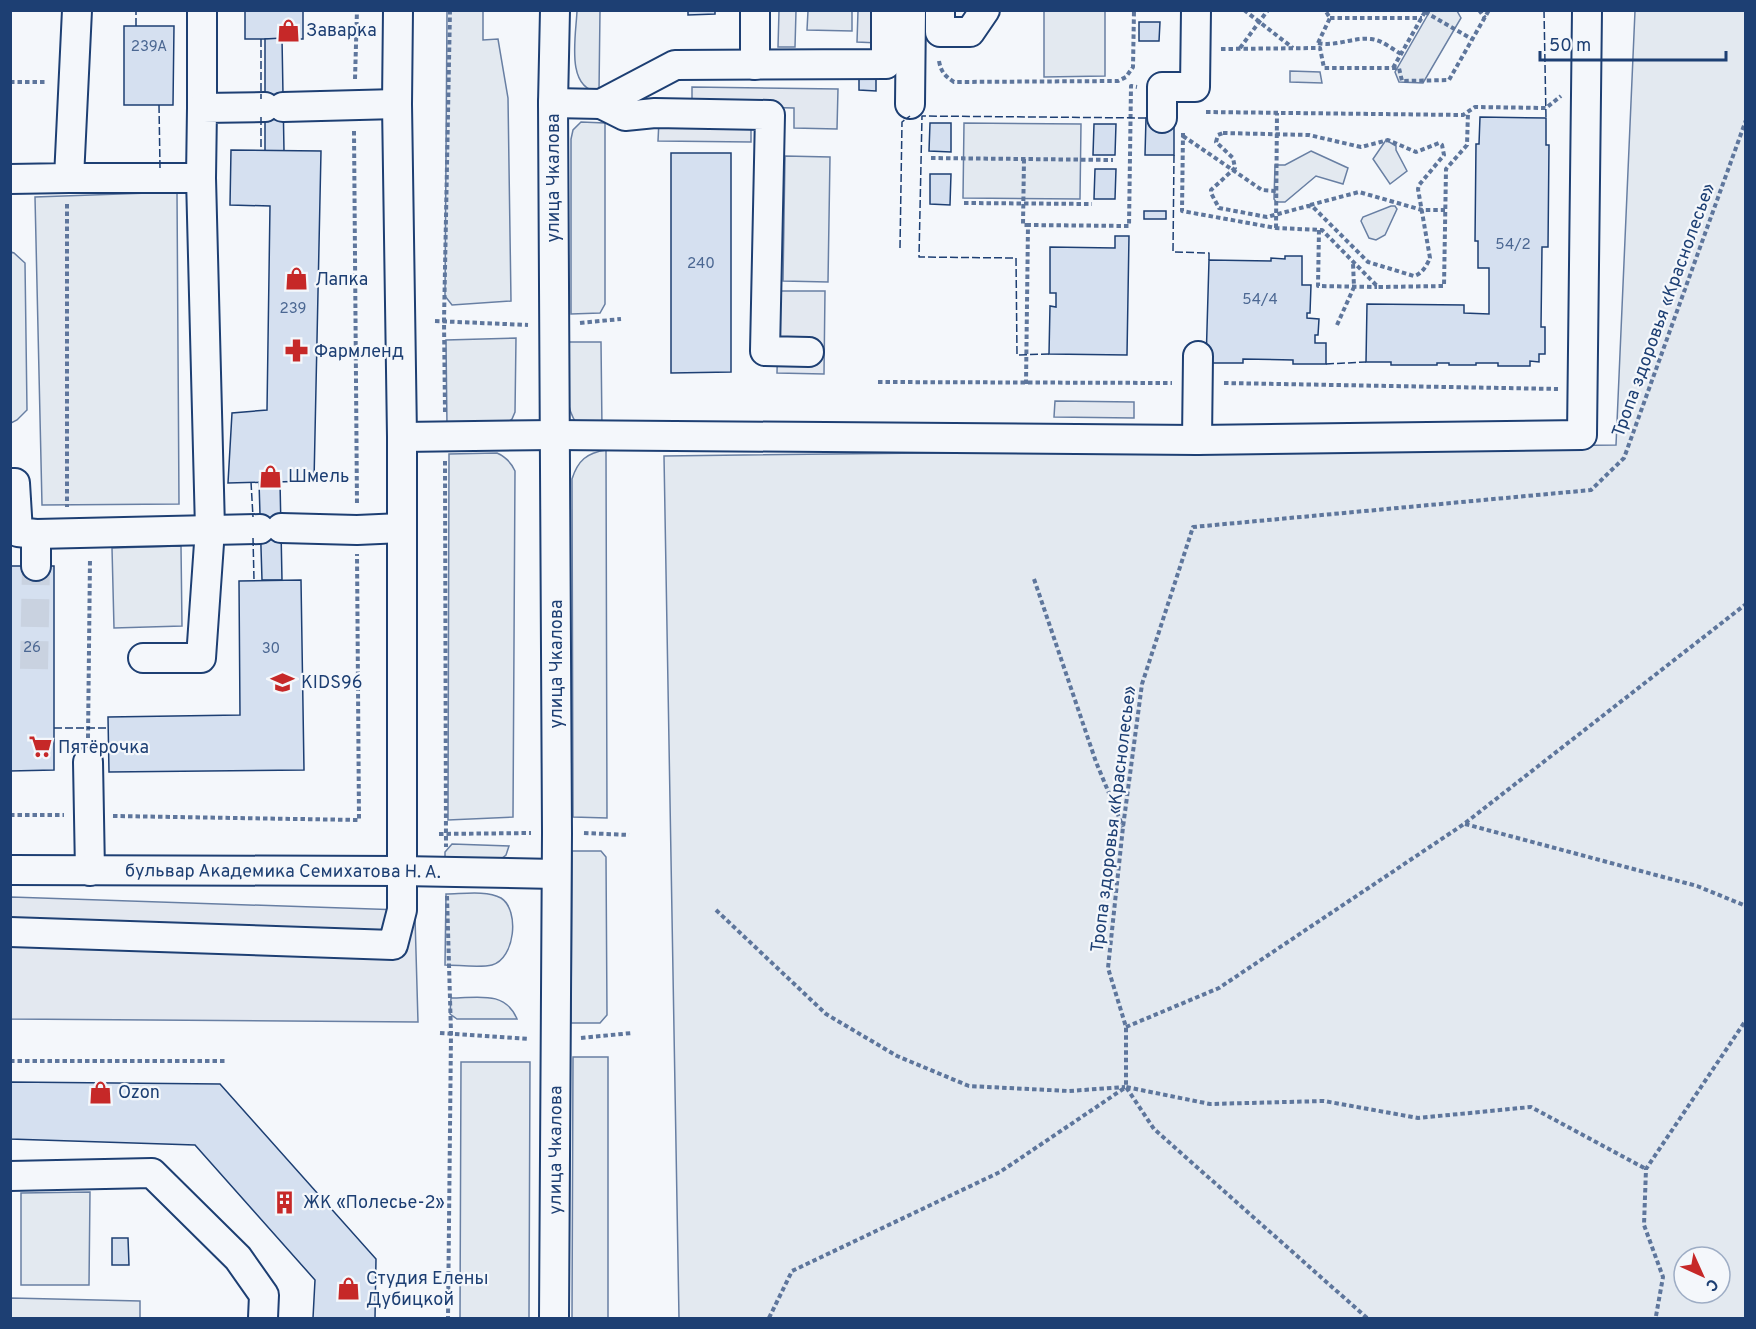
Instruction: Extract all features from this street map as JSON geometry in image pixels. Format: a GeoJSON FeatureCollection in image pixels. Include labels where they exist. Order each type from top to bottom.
{"type":"FeatureCollection","features":[{"type":"Feature","properties":{"kind":"street"},"geometry":{"type":"LineString","coordinates":[[63,190],[75,82],[77,10]]}},
{"type":"Feature","properties":{"kind":"street"},"geometry":{"type":"LineString","coordinates":[[143,658],[201,658],[210,529],[201,178],[202,10]]}},
{"type":"Feature","properties":{"kind":"street"},"geometry":{"type":"LineString","coordinates":[[10,932],[393,945],[402,910],[402,437],[396,104],[398,10]]}},
{"type":"Feature","properties":{"kind":"street","name":"улица Чкалова"},"geometry":{"type":"LineString","coordinates":[[554,1318],[556,874],[553,103],[555,10]]}},
{"type":"Feature","properties":{"kind":"street"},"geometry":{"type":"LineString","coordinates":[[755,10],[755,65]]}},
{"type":"Feature","properties":{"kind":"street"},"geometry":{"type":"LineString","coordinates":[[601,104],[675,65],[886,64],[886,10]]}},
{"type":"Feature","properties":{"kind":"street"},"geometry":{"type":"LineString","coordinates":[[910,104],[911,10]]}},
{"type":"Feature","properties":{"kind":"street"},"geometry":{"type":"LineString","coordinates":[[940,10],[940,32],[970,32],[985,10]]}},
{"type":"Feature","properties":{"kind":"street"},"geometry":{"type":"LineString","coordinates":[[1172,123],[1162,87],[1195,87],[1196,10]]}},
{"type":"Feature","properties":{"kind":"street"},"geometry":{"type":"LineString","coordinates":[[402,437],[555,435],[1197,440],[1582,435],[1587,10]]}},
{"type":"Feature","properties":{"kind":"street"},"geometry":{"type":"LineString","coordinates":[[553,103],[601,104],[626,116],[655,113],[770,115],[765,351],[809,352]]}},
{"type":"Feature","properties":{"kind":"street"},"geometry":{"type":"LineString","coordinates":[[201,108],[396,104]]}},
{"type":"Feature","properties":{"kind":"street"},"geometry":{"type":"LineString","coordinates":[[10,179],[63,190],[201,178]]}},
{"type":"Feature","properties":{"kind":"street"},"geometry":{"type":"LineString","coordinates":[[1197,440],[1198,356]]}},
{"type":"Feature","properties":{"kind":"street"},"geometry":{"type":"LineString","coordinates":[[10,483],[15,483],[18,532],[36,534],[271,528],[357,530],[402,528]]}},
{"type":"Feature","properties":{"kind":"street"},"geometry":{"type":"LineString","coordinates":[[36,534],[36,566]]}},
{"type":"Feature","properties":{"kind":"street"},"geometry":{"type":"LineString","coordinates":[[88,762],[90,871]]}},
{"type":"Feature","properties":{"kind":"street","name":"бульвар Академика Семихатова Н. А."},"geometry":{"type":"LineString","coordinates":[[10,870],[401,871],[556,874]]}},
{"type":"Feature","properties":{"kind":"street"},"geometry":{"type":"LineString","coordinates":[[10,1176],[152,1173],[238,1258],[264,1295],[263,1318]]}},
{"type":"Feature","properties":{"kind":"path"},"geometry":{"type":"LineString","coordinates":[[448,1318],[452,1033],[447,872],[444,321],[450,10]]}},
{"type":"Feature","properties":{"kind":"path"},"geometry":{"type":"LineString","coordinates":[[941,53],[939,62],[941,70],[954,82],[1119,81],[1126,77],[1133,67],[1134,10]]}},
{"type":"Feature","properties":{"kind":"path"},"geometry":{"type":"LineString","coordinates":[[1244,10],[1294,49]]}},
{"type":"Feature","properties":{"kind":"path"},"geometry":{"type":"LineString","coordinates":[[1239,49],[1268,10]]}},
{"type":"Feature","properties":{"kind":"path"},"geometry":{"type":"LineString","coordinates":[[1325,10],[1330,18]]}},
{"type":"Feature","properties":{"kind":"path"},"geometry":{"type":"LineString","coordinates":[[1479,10],[1485,18]]}},
{"type":"Feature","properties":{"kind":"path"},"geometry":{"type":"LineString","coordinates":[[1195,49],[1320,48],[1324,68],[1399,68],[1402,81],[1449,80],[1489,10]]}},
{"type":"Feature","properties":{"kind":"path"},"geometry":{"type":"LineString","coordinates":[[1393,68],[1426,11],[1472,39]]}},
{"type":"Feature","properties":{"kind":"path"},"geometry":{"type":"LineString","coordinates":[[1330,18],[1422,18]]}},
{"type":"Feature","properties":{"kind":"path"},"geometry":{"type":"LineString","coordinates":[[1315,49],[1330,18]]}},
{"type":"Feature","properties":{"kind":"path"},"geometry":{"type":"LineString","coordinates":[[1317,43],[1326,45],[1372,39],[1382,42],[1401,54]]}},
{"type":"Feature","properties":{"kind":"path"},"geometry":{"type":"LineString","coordinates":[[1195,87],[1194,112],[1463,115],[1475,107],[1546,108],[1587,75]]}},
{"type":"Feature","properties":{"kind":"path"},"geometry":{"type":"LineString","coordinates":[[10,82],[75,82]]}},
{"type":"Feature","properties":{"kind":"path"},"geometry":{"type":"LineString","coordinates":[[1024,159],[1023,225],[1130,226],[1131,86],[1162,87]]}},
{"type":"Feature","properties":{"kind":"path"},"geometry":{"type":"LineString","coordinates":[[1319,230],[1318,286],[1444,286],[1446,169],[1467,145],[1468,112]]}},
{"type":"Feature","properties":{"kind":"path"},"geometry":{"type":"LineString","coordinates":[[1276,228],[1277,113]]}},
{"type":"Feature","properties":{"kind":"path","name":"Тропа здоровья «Краснолесье»"},"geometry":{"type":"LineString","coordinates":[[1126,1087],[1126,1027],[1108,968],[1124,827],[1142,684],[1193,526],[1591,489],[1624,458],[1746,120]]}},
{"type":"Feature","properties":{"kind":"path"},"geometry":{"type":"LineString","coordinates":[[1172,123],[1183,136],[1262,190],[1276,191]]}},
{"type":"Feature","properties":{"kind":"path"},"geometry":{"type":"LineString","coordinates":[[1308,206],[1313,207],[1368,262],[1414,276],[1418,275],[1431,258],[1422,210],[1418,189],[1444,155],[1442,145],[1439,143],[1416,152],[1388,140],[1361,147],[1309,135],[1223,133],[1218,135],[1216,142],[1233,158],[1235,163],[1233,170],[1211,190],[1219,208],[1263,217],[1359,192],[1422,210],[1445,210]]}},
{"type":"Feature","properties":{"kind":"path"},"geometry":{"type":"LineString","coordinates":[[1183,136],[1182,211],[1276,228],[1322,230],[1378,287]]}},
{"type":"Feature","properties":{"kind":"path"},"geometry":{"type":"LineString","coordinates":[[931,158],[1113,160]]}},
{"type":"Feature","properties":{"kind":"path"},"geometry":{"type":"LineString","coordinates":[[63,190],[68,204],[67,518],[90,533],[88,762]]}},
{"type":"Feature","properties":{"kind":"path"},"geometry":{"type":"LineString","coordinates":[[963,203],[1092,204]]}},
{"type":"Feature","properties":{"kind":"path"},"geometry":{"type":"LineString","coordinates":[[1026,384],[1028,225]]}},
{"type":"Feature","properties":{"kind":"path"},"geometry":{"type":"LineString","coordinates":[[1337,326],[1354,287],[1353,262]]}},
{"type":"Feature","properties":{"kind":"path"},"geometry":{"type":"LineString","coordinates":[[1034,579],[1096,762],[1124,827]]}},
{"type":"Feature","properties":{"kind":"path"},"geometry":{"type":"LineString","coordinates":[[1126,1027],[1219,988],[1464,824],[1746,604]]}},
{"type":"Feature","properties":{"kind":"path"},"geometry":{"type":"LineString","coordinates":[[1464,824],[1696,886],[1746,906]]}},
{"type":"Feature","properties":{"kind":"path"},"geometry":{"type":"LineString","coordinates":[[716,910],[826,1014],[897,1056],[969,1086],[1068,1091],[1126,1087],[1210,1104],[1324,1101],[1418,1118],[1531,1107],[1646,1169]]}},
{"type":"Feature","properties":{"kind":"path"},"geometry":{"type":"LineString","coordinates":[[1656,1316],[1663,1277],[1644,1226],[1646,1169],[1746,1020]]}},
{"type":"Feature","properties":{"kind":"path"},"geometry":{"type":"LineString","coordinates":[[10,1061],[226,1061]]}},
{"type":"Feature","properties":{"kind":"path"},"geometry":{"type":"LineString","coordinates":[[769,1318],[792,1271],[1000,1172],[1126,1087]]}},
{"type":"Feature","properties":{"kind":"path"},"geometry":{"type":"LineString","coordinates":[[1126,1087],[1154,1129],[1367,1318]]}},
{"type":"Feature","properties":{"kind":"shaded area"},"geometry":{"type":"Polygon","coordinates":[[[447,11],[483,11],[483,40],[498,39],[508,98],[511,301],[452,305],[445,296],[447,11]]]}},
{"type":"Feature","properties":{"kind":"shaded area"},"geometry":{"type":"Polygon","coordinates":[[[577,11],[600,11],[599,92],[588,89],[581,82],[577,72],[575,47],[577,11]]]}},
{"type":"Feature","properties":{"kind":"shaded area"},"geometry":{"type":"Polygon","coordinates":[[[779,11],[796,11],[795,47],[778,47],[779,11]]]}},
{"type":"Feature","properties":{"kind":"shaded area"},"geometry":{"type":"Polygon","coordinates":[[[808,11],[852,11],[852,31],[807,30],[808,11]]]}},
{"type":"Feature","properties":{"kind":"shaded area"},"geometry":{"type":"Polygon","coordinates":[[[858,11],[879,11],[878,43],[857,42],[858,11]]]}},
{"type":"Feature","properties":{"kind":"shaded area"},"geometry":{"type":"Polygon","coordinates":[[[1044,11],[1105,11],[1105,76],[1044,77],[1044,11]]]}},
{"type":"Feature","properties":{"kind":"shaded area"},"geometry":{"type":"Polygon","coordinates":[[[1430,11],[1457,11],[1461,18],[1423,83],[1399,82],[1395,72],[1430,11]]]}},
{"type":"Feature","properties":{"kind":"shaded area"},"geometry":{"type":"Polygon","coordinates":[[[1635,11],[1745,11],[1745,1318],[679,1318],[664,456],[1616,445],[1635,11]]]}},
{"type":"Feature","properties":{"kind":"shaded area"},"geometry":{"type":"Polygon","coordinates":[[[1290,71],[1320,72],[1322,83],[1290,82],[1290,71]]]}},
{"type":"Feature","properties":{"kind":"shaded area"},"geometry":{"type":"Polygon","coordinates":[[[692,87],[838,89],[837,129],[794,128],[794,108],[692,106],[692,87]]]}},
{"type":"Feature","properties":{"kind":"shaded area"},"geometry":{"type":"Polygon","coordinates":[[[659,120],[751,122],[751,142],[658,141],[659,120]]]}},
{"type":"Feature","properties":{"kind":"shaded area"},"geometry":{"type":"Polygon","coordinates":[[[581,122],[605,123],[605,304],[600,313],[571,314],[571,139],[573,130],[581,122]]]}},
{"type":"Feature","properties":{"kind":"shaded area"},"geometry":{"type":"Polygon","coordinates":[[[964,123],[1081,124],[1080,199],[963,198],[964,123]]]}},
{"type":"Feature","properties":{"kind":"shaded area"},"geometry":{"type":"Polygon","coordinates":[[[1386,140],[1396,146],[1407,171],[1390,184],[1373,159],[1386,140]]]}},
{"type":"Feature","properties":{"kind":"shaded area"},"geometry":{"type":"Polygon","coordinates":[[[1311,151],[1348,168],[1343,184],[1316,176],[1285,202],[1276,202],[1274,199],[1275,165],[1285,165],[1311,151]]]}},
{"type":"Feature","properties":{"kind":"shaded area"},"geometry":{"type":"Polygon","coordinates":[[[785,156],[830,157],[828,282],[783,281],[785,156]]]}},
{"type":"Feature","properties":{"kind":"shaded area"},"geometry":{"type":"Polygon","coordinates":[[[177,192],[179,504],[42,505],[35,197],[177,192]]]}},
{"type":"Feature","properties":{"kind":"shaded area"},"geometry":{"type":"Polygon","coordinates":[[[1391,206],[1397,209],[1385,235],[1376,240],[1369,238],[1361,221],[1363,217],[1391,206]]]}},
{"type":"Feature","properties":{"kind":"shaded area"},"geometry":{"type":"Polygon","coordinates":[[[11,252],[25,263],[27,410],[11,423],[11,252]]]}},
{"type":"Feature","properties":{"kind":"shaded area"},"geometry":{"type":"Polygon","coordinates":[[[779,291],[825,291],[824,374],[777,373],[779,291]]]}},
{"type":"Feature","properties":{"kind":"shaded area"},"geometry":{"type":"Polygon","coordinates":[[[516,338],[515,412],[512,419],[504,426],[447,427],[446,340],[516,338]]]}},
{"type":"Feature","properties":{"kind":"shaded area"},"geometry":{"type":"Polygon","coordinates":[[[568,342],[601,342],[602,429],[577,424],[572,416],[566,385],[568,342]]]}},
{"type":"Feature","properties":{"kind":"shaded area"},"geometry":{"type":"Polygon","coordinates":[[[1055,401],[1134,402],[1134,418],[1054,417],[1055,401]]]}},
{"type":"Feature","properties":{"kind":"shaded area"},"geometry":{"type":"Polygon","coordinates":[[[606,450],[607,818],[573,817],[572,479],[584,458],[606,450]]]}},
{"type":"Feature","properties":{"kind":"shaded area"},"geometry":{"type":"Polygon","coordinates":[[[497,453],[508,460],[515,471],[513,817],[448,820],[449,454],[497,453]]]}},
{"type":"Feature","properties":{"kind":"shaded area"},"geometry":{"type":"Polygon","coordinates":[[[181,546],[182,626],[114,628],[112,548],[181,546]]]}},
{"type":"Feature","properties":{"kind":"shaded area"},"geometry":{"type":"Polygon","coordinates":[[[452,844],[509,846],[506,855],[501,859],[445,858],[445,852],[452,844]]]}},
{"type":"Feature","properties":{"kind":"shaded area"},"geometry":{"type":"Polygon","coordinates":[[[572,851],[601,851],[606,857],[607,1015],[600,1023],[571,1023],[572,851]]]}},
{"type":"Feature","properties":{"kind":"shaded area"},"geometry":{"type":"Polygon","coordinates":[[[446,894],[488,894],[501,898],[507,904],[513,923],[512,934],[506,954],[500,961],[487,966],[445,965],[446,894]]]}},
{"type":"Feature","properties":{"kind":"shaded area"},"geometry":{"type":"Polygon","coordinates":[[[11,897],[402,910],[415,917],[418,1022],[11,1019],[11,897]]]}},
{"type":"Feature","properties":{"kind":"shaded area"},"geometry":{"type":"Polygon","coordinates":[[[480,997],[498,1000],[512,1010],[517,1019],[457,1019],[450,1014],[451,998],[480,997]]]}},
{"type":"Feature","properties":{"kind":"shaded area"},"geometry":{"type":"Polygon","coordinates":[[[573,1057],[608,1057],[608,1318],[572,1318],[573,1057]]]}},
{"type":"Feature","properties":{"kind":"shaded area"},"geometry":{"type":"Polygon","coordinates":[[[461,1062],[530,1062],[529,1318],[460,1318],[461,1062]]]}},
{"type":"Feature","properties":{"kind":"shaded area"},"geometry":{"type":"Polygon","coordinates":[[[90,1192],[89,1285],[21,1285],[21,1193],[90,1192]]]}},
{"type":"Feature","properties":{"kind":"shaded area"},"geometry":{"type":"Polygon","coordinates":[[[11,1298],[140,1301],[140,1318],[11,1318],[11,1298]]]}},
{"type":"Feature","properties":{"kind":"building"},"geometry":{"type":"Polygon","coordinates":[[[245,10],[303,10],[303,39],[245,39],[245,10]]]}},
{"type":"Feature","properties":{"kind":"building"},"geometry":{"type":"Polygon","coordinates":[[[688,10],[715,10],[715,14],[688,15],[688,10]]]}},
{"type":"Feature","properties":{"kind":"building"},"geometry":{"type":"Polygon","coordinates":[[[1139,22],[1160,22],[1159,41],[1139,41],[1139,22]]]}},
{"type":"Feature","properties":{"kind":"building"},"geometry":{"type":"Polygon","coordinates":[[[124,26],[174,26],[173,105],[124,105],[124,26]]]}},
{"type":"Feature","properties":{"kind":"building"},"geometry":{"type":"Polygon","coordinates":[[[282,38],[284,151],[265,151],[265,39],[282,38]]]}},
{"type":"Feature","properties":{"kind":"building"},"geometry":{"type":"Polygon","coordinates":[[[859,71],[876,71],[876,91],[859,90],[859,71]]]}},
{"type":"Feature","properties":{"kind":"building"},"geometry":{"type":"Polygon","coordinates":[[[1480,117],[1546,118],[1546,145],[1549,145],[1548,247],[1542,247],[1541,327],[1545,327],[1545,354],[1539,354],[1539,362],[1530,361],[1530,366],[1498,366],[1498,363],[1391,365],[1391,362],[1366,362],[1367,304],[1464,305],[1464,313],[1489,314],[1489,268],[1478,268],[1478,241],[1475,241],[1476,144],[1479,144],[1480,117]]]}},
{"type":"Feature","properties":{"kind":"building"},"geometry":{"type":"Polygon","coordinates":[[[1146,118],[1174,118],[1174,155],[1145,155],[1146,118]]]}},
{"type":"Feature","properties":{"kind":"building"},"geometry":{"type":"Polygon","coordinates":[[[930,123],[951,123],[951,152],[929,151],[930,123]]]}},
{"type":"Feature","properties":{"kind":"building"},"geometry":{"type":"Polygon","coordinates":[[[1094,124],[1116,124],[1115,155],[1093,155],[1094,124]]]}},
{"type":"Feature","properties":{"kind":"building"},"geometry":{"type":"Polygon","coordinates":[[[231,150],[321,151],[314,481],[228,483],[232,413],[267,410],[270,206],[230,205],[231,150]]]}},
{"type":"Feature","properties":{"kind":"building"},"geometry":{"type":"Polygon","coordinates":[[[671,153],[731,153],[731,372],[671,373],[671,153]]]}},
{"type":"Feature","properties":{"kind":"building"},"geometry":{"type":"Polygon","coordinates":[[[1095,169],[1116,169],[1115,199],[1094,199],[1095,169]]]}},
{"type":"Feature","properties":{"kind":"building"},"geometry":{"type":"Polygon","coordinates":[[[930,174],[951,174],[950,205],[930,204],[930,174]]]}},
{"type":"Feature","properties":{"kind":"building"},"geometry":{"type":"Polygon","coordinates":[[[1144,211],[1166,211],[1166,219],[1144,219],[1144,211]]]}},
{"type":"Feature","properties":{"kind":"building"},"geometry":{"type":"Polygon","coordinates":[[[1115,236],[1129,236],[1127,355],[1049,354],[1050,306],[1056,307],[1056,293],[1050,293],[1050,247],[1115,248],[1115,236]]]}},
{"type":"Feature","properties":{"kind":"building"},"geometry":{"type":"Polygon","coordinates":[[[1285,256],[1302,256],[1302,285],[1311,285],[1310,313],[1307,313],[1307,318],[1319,319],[1315,343],[1326,343],[1326,364],[1293,364],[1293,360],[1243,359],[1243,363],[1206,363],[1209,260],[1271,261],[1271,258],[1285,259],[1285,256]]]}},
{"type":"Feature","properties":{"kind":"building"},"geometry":{"type":"Polygon","coordinates":[[[280,481],[282,580],[262,580],[259,482],[280,481]]]}},
{"type":"Feature","properties":{"kind":"building"},"geometry":{"type":"Polygon","coordinates":[[[10,566],[54,566],[54,770],[10,771],[10,566]]]}},
{"type":"Feature","properties":{"kind":"building"},"geometry":{"type":"Polygon","coordinates":[[[301,580],[304,770],[109,772],[108,717],[240,715],[239,581],[301,580]]]}},
{"type":"Feature","properties":{"kind":"building","name":"ЖК «Полесье-2»"},"geometry":{"type":"Polygon","coordinates":[[[10,1082],[220,1084],[376,1259],[375,1318],[313,1318],[315,1280],[195,1145],[10,1139],[10,1082]]]}},
{"type":"Feature","properties":{"kind":"building"},"geometry":{"type":"Polygon","coordinates":[[[112,1238],[128,1238],[129,1265],[112,1265],[112,1238]]]}},
{"type":"Feature","properties":{"kind":"tunnel"},"geometry":{"type":"LineString","coordinates":[[34,669],[36,566]]}},
{"type":"Feature","properties":{"kind":"fence"},"geometry":{"type":"LineString","coordinates":[[136,10],[136,26]]}},
{"type":"Feature","properties":{"kind":"fence"},"geometry":{"type":"LineString","coordinates":[[1544,10],[1546,118]]}},
{"type":"Feature","properties":{"kind":"fence"},"geometry":{"type":"LineString","coordinates":[[261,39],[261,99]]}},
{"type":"Feature","properties":{"kind":"fence"},"geometry":{"type":"LineString","coordinates":[[159,105],[160,168]]}},
{"type":"Feature","properties":{"kind":"fence"},"geometry":{"type":"LineString","coordinates":[[900,248],[902,122],[910,116]]}},
{"type":"Feature","properties":{"kind":"fence"},"geometry":{"type":"LineString","coordinates":[[1049,354],[1017,355],[1016,258],[919,257],[922,116],[1146,118]]}},
{"type":"Feature","properties":{"kind":"fence"},"geometry":{"type":"LineString","coordinates":[[261,117],[261,151]]}},
{"type":"Feature","properties":{"kind":"fence"},"geometry":{"type":"LineString","coordinates":[[1174,155],[1173,252],[1209,253],[1209,260]]}},
{"type":"Feature","properties":{"kind":"fence"},"geometry":{"type":"LineString","coordinates":[[1326,364],[1366,362]]}},
{"type":"Feature","properties":{"kind":"fence"},"geometry":{"type":"LineString","coordinates":[[251,482],[253,517]]}},
{"type":"Feature","properties":{"kind":"fence"},"geometry":{"type":"LineString","coordinates":[[253,538],[254,580]]}},
{"type":"Feature","properties":{"kind":"fence"},"geometry":{"type":"LineString","coordinates":[[54,728],[108,728]]}},
{"type":"Feature","properties":{"kind":"place","name":"Заварка"},"geometry":{"type":"Point","coordinates":[288,30]}},
{"type":"Feature","properties":{"kind":"place","name":"Лапка"},"geometry":{"type":"Point","coordinates":[297,279]}},
{"type":"Feature","properties":{"kind":"place","name":"Фармленд"},"geometry":{"type":"Point","coordinates":[296,351]}},
{"type":"Feature","properties":{"kind":"place","name":"Шмель"},"geometry":{"type":"Point","coordinates":[270,476]}},
{"type":"Feature","properties":{"kind":"place","name":"KIDS96"},"geometry":{"type":"Point","coordinates":[283,682]}},
{"type":"Feature","properties":{"kind":"place","name":"Пятёрочка"},"geometry":{"type":"Point","coordinates":[40,747]}},
{"type":"Feature","properties":{"kind":"place","name":"Ozon"},"geometry":{"type":"Point","coordinates":[100,1092]}},
{"type":"Feature","properties":{"kind":"place","name":"ЖК «Полесье-2»"},"geometry":{"type":"Point","coordinates":[285,1202]}},
{"type":"Feature","properties":{"kind":"place","name":"Студия Елены Дубицкой"},"geometry":{"type":"Point","coordinates":[348,1288]}}]}
